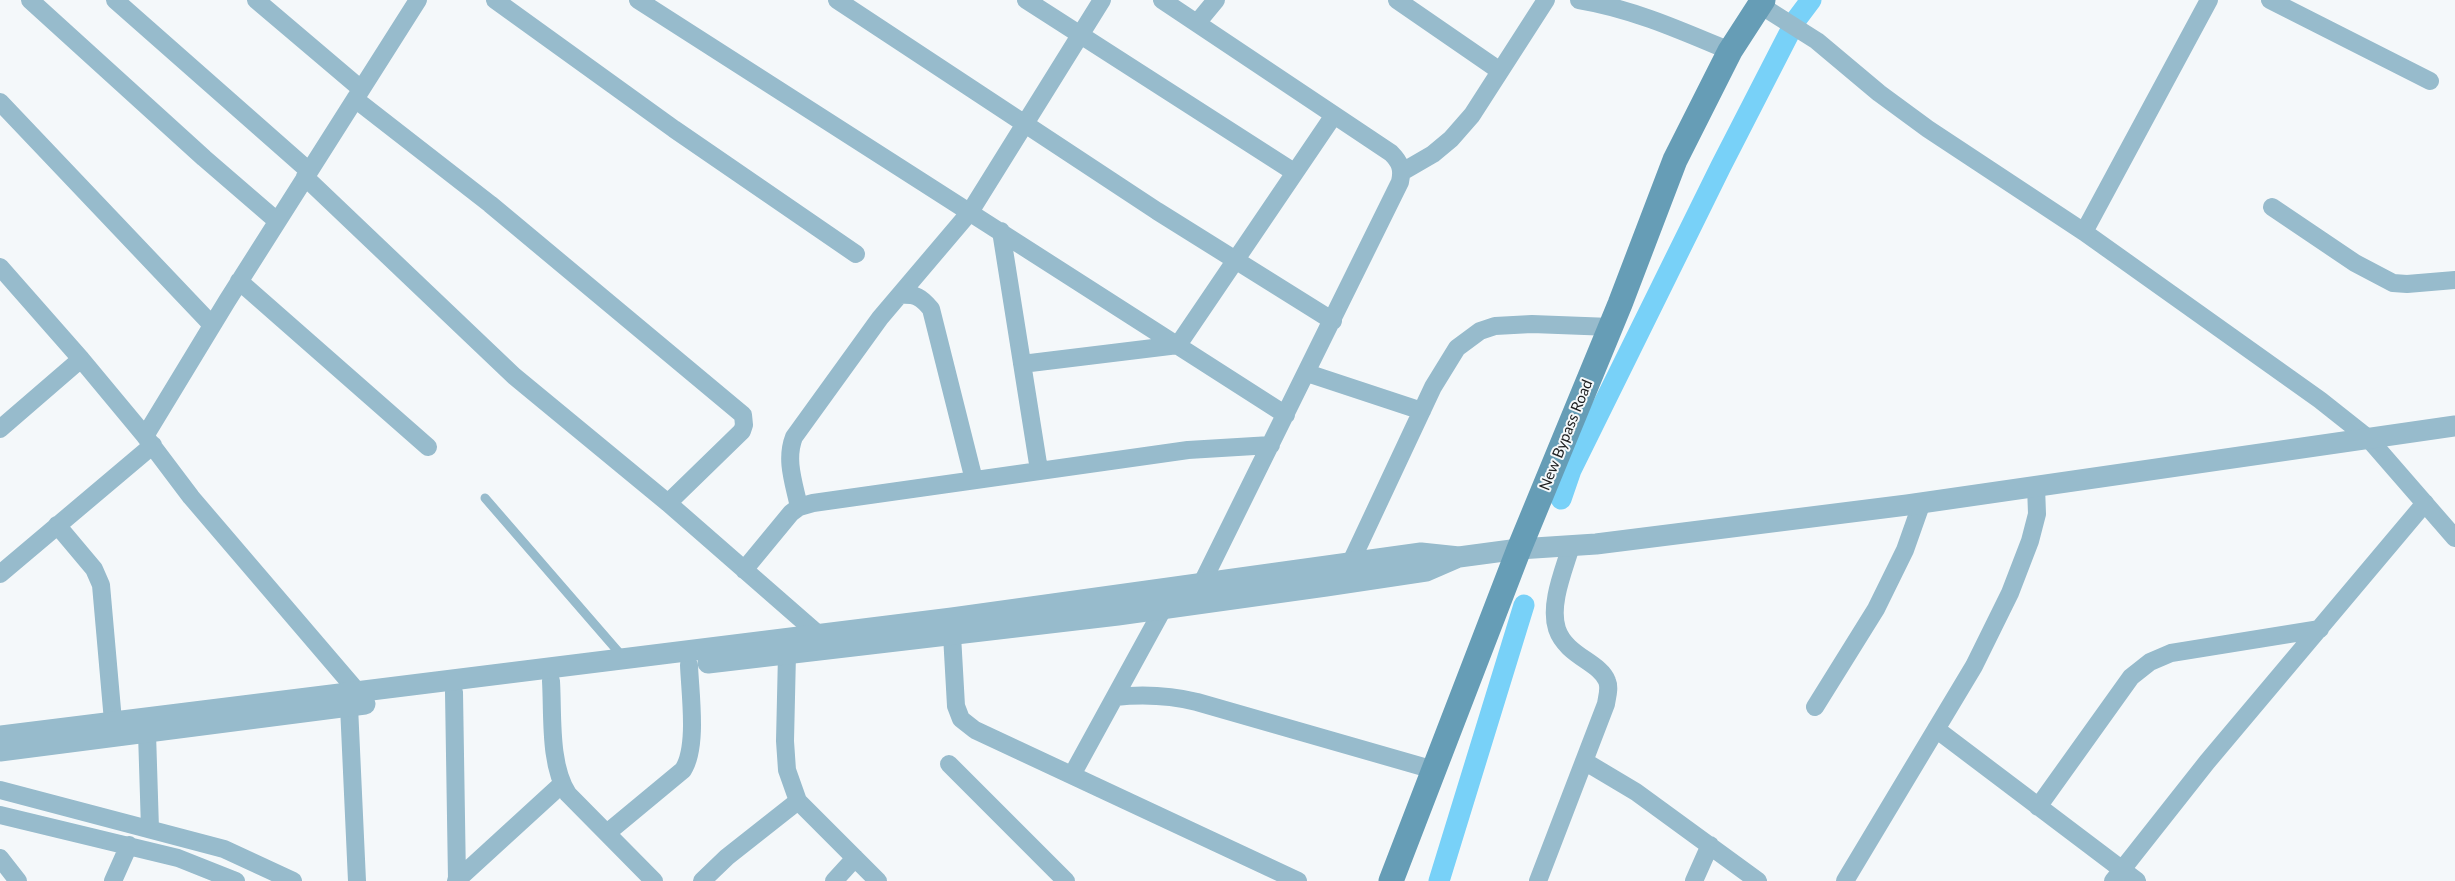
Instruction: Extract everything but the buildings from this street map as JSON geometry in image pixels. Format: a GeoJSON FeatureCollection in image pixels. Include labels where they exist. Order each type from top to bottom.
{"type":"FeatureCollection","features":[{"type":"Feature","properties":{"kind":"main road","name":"New Bypass Road"},"geometry":{"type":"LineString","coordinates":[[1391,881],[1519,549],[1611,327],[1675,160],[1730,51],[1767,7]]}},
{"type":"Feature","properties":{"kind":"street"},"geometry":{"type":"LineString","coordinates":[[30,0],[204,158],[278,221]]}},
{"type":"Feature","properties":{"kind":"street"},"geometry":{"type":"LineString","coordinates":[[115,0],[307,174],[514,376],[668,503],[818,634]]}},
{"type":"Feature","properties":{"kind":"street"},"geometry":{"type":"LineString","coordinates":[[256,0],[358,94],[743,415],[745,420],[742,431],[668,503]]}},
{"type":"Feature","properties":{"kind":"street"},"geometry":{"type":"LineString","coordinates":[[494,0],[674,129],[856,254]]}},
{"type":"Feature","properties":{"kind":"street"},"geometry":{"type":"LineString","coordinates":[[638,0],[1286,415]]}},
{"type":"Feature","properties":{"kind":"street"},"geometry":{"type":"LineString","coordinates":[[837,0],[1025,124],[1333,321]]}},
{"type":"Feature","properties":{"kind":"street"},"geometry":{"type":"LineString","coordinates":[[1026,0],[1294,172]]}},
{"type":"Feature","properties":{"kind":"street"},"geometry":{"type":"LineString","coordinates":[[799,506],[789,462],[790,448],[794,437],[880,318],[970,212],[1102,0]]}},
{"type":"Feature","properties":{"kind":"street"},"geometry":{"type":"LineString","coordinates":[[1162,0],[1391,153],[1399,161],[1402,172],[1400,182],[1333,321],[1201,584]]}},
{"type":"Feature","properties":{"kind":"street"},"geometry":{"type":"LineString","coordinates":[[1197,24],[1216,0]]}},
{"type":"Feature","properties":{"kind":"street"},"geometry":{"type":"LineString","coordinates":[[1397,0],[1500,71]]}},
{"type":"Feature","properties":{"kind":"street"},"geometry":{"type":"LineString","coordinates":[[1402,172],[1433,154],[1451,139],[1472,115],[1546,0]]}},
{"type":"Feature","properties":{"kind":"street"},"geometry":{"type":"LineString","coordinates":[[1579,0],[1609,5],[1644,15],[1730,51]]}},
{"type":"Feature","properties":{"kind":"street"},"geometry":{"type":"LineString","coordinates":[[2084,232],[2210,0]]}},
{"type":"Feature","properties":{"kind":"street"},"geometry":{"type":"LineString","coordinates":[[2270,0],[2430,81]]}},
{"type":"Feature","properties":{"kind":"street"},"geometry":{"type":"LineString","coordinates":[[0,574],[57,525],[149,440],[212,325],[358,94],[412,2]]}},
{"type":"Feature","properties":{"kind":"street"},"geometry":{"type":"LineString","coordinates":[[1767,7],[1825,47],[1879,93],[1928,129],[2084,232],[2312,395],[2368,438],[2455,538]]}},
{"type":"Feature","properties":{"kind":"street"},"geometry":{"type":"LineString","coordinates":[[0,102],[212,325]]}},
{"type":"Feature","properties":{"kind":"street"},"geometry":{"type":"LineString","coordinates":[[1022,364],[1178,345],[1234,259],[1334,115]]}},
{"type":"Feature","properties":{"kind":"street"},"geometry":{"type":"LineString","coordinates":[[2272,207],[2355,262],[2393,283],[2407,284],[2455,280]]}},
{"type":"Feature","properties":{"kind":"street"},"geometry":{"type":"LineString","coordinates":[[1001,231],[1039,470]]}},
{"type":"Feature","properties":{"kind":"street"},"geometry":{"type":"LineString","coordinates":[[0,267],[82,359],[149,440],[191,497],[353,699],[357,881]]}},
{"type":"Feature","properties":{"kind":"street"},"geometry":{"type":"LineString","coordinates":[[239,281],[428,447]]}},
{"type":"Feature","properties":{"kind":"street"},"geometry":{"type":"LineString","coordinates":[[900,295],[912,294],[922,297],[931,309],[974,480]]}},
{"type":"Feature","properties":{"kind":"street"},"geometry":{"type":"LineString","coordinates":[[1350,564],[1422,411],[1447,362],[1457,348],[1480,331],[1494,326],[1532,324],[1611,327]]}},
{"type":"Feature","properties":{"kind":"street"},"geometry":{"type":"LineString","coordinates":[[0,429],[82,359]]}},
{"type":"Feature","properties":{"kind":"street"},"geometry":{"type":"LineString","coordinates":[[1307,373],[1422,411]]}},
{"type":"Feature","properties":{"kind":"street"},"geometry":{"type":"LineString","coordinates":[[0,751],[147,733],[353,699],[624,658],[1421,554],[1459,557],[1519,549],[1571,546],[1922,502],[2455,426]]}},
{"type":"Feature","properties":{"kind":"street"},"geometry":{"type":"LineString","coordinates":[[744,570],[791,512],[799,506],[1188,450],[1271,445]]}},
{"type":"Feature","properties":{"kind":"street"},"geometry":{"type":"LineString","coordinates":[[1845,881],[1974,666],[2010,593],[2030,541],[2037,514],[2036,486]]}},
{"type":"Feature","properties":{"kind":"street"},"geometry":{"type":"LineString","coordinates":[[1815,707],[1876,609],[1905,550],[1922,502]]}},
{"type":"Feature","properties":{"kind":"street"},"geometry":{"type":"LineString","coordinates":[[2118,876],[2208,762],[2424,503]]}},
{"type":"Feature","properties":{"kind":"street"},"geometry":{"type":"LineString","coordinates":[[57,525],[94,569],[101,585],[113,721]]}},
{"type":"Feature","properties":{"kind":"street"},"geometry":{"type":"LineString","coordinates":[[1538,881],[1606,704],[1608,690],[1607,682],[1602,674],[1571,651],[1557,628],[1556,603],[1571,546]]}},
{"type":"Feature","properties":{"kind":"street"},"geometry":{"type":"LineString","coordinates":[[0,736],[113,721],[353,699],[454,692],[1164,609],[1426,571],[1459,557]]}},
{"type":"Feature","properties":{"kind":"street"},"geometry":{"type":"LineString","coordinates":[[1072,775],[1164,609]]}},
{"type":"Feature","properties":{"kind":"street"},"geometry":{"type":"LineString","coordinates":[[2038,807],[2132,677],[2150,662],[2171,653],[2320,629]]}},
{"type":"Feature","properties":{"kind":"street"},"geometry":{"type":"LineString","coordinates":[[952,635],[956,706],[961,718],[975,730],[1298,881]]}},
{"type":"Feature","properties":{"kind":"street"},"geometry":{"type":"LineString","coordinates":[[787,654],[785,741],[787,770],[798,801],[878,881]]}},
{"type":"Feature","properties":{"kind":"street"},"geometry":{"type":"LineString","coordinates":[[607,833],[683,770],[688,763],[691,727],[689,665]]}},
{"type":"Feature","properties":{"kind":"street"},"geometry":{"type":"LineString","coordinates":[[551,681],[557,770],[562,784],[568,794],[654,881]]}},
{"type":"Feature","properties":{"kind":"street"},"geometry":{"type":"LineString","coordinates":[[454,692],[456,881]]}},
{"type":"Feature","properties":{"kind":"street"},"geometry":{"type":"LineString","coordinates":[[1115,697],[1146,694],[1171,696],[1434,770]]}},
{"type":"Feature","properties":{"kind":"street"},"geometry":{"type":"LineString","coordinates":[[1936,729],[2038,807],[2118,876],[2137,881]]}},
{"type":"Feature","properties":{"kind":"street"},"geometry":{"type":"LineString","coordinates":[[147,733],[150,828]]}},
{"type":"Feature","properties":{"kind":"street"},"geometry":{"type":"LineString","coordinates":[[1584,761],[1636,792],[1758,881]]}},
{"type":"Feature","properties":{"kind":"street"},"geometry":{"type":"LineString","coordinates":[[950,764],[1066,881]]}},
{"type":"Feature","properties":{"kind":"street"},"geometry":{"type":"LineString","coordinates":[[456,881],[562,784]]}},
{"type":"Feature","properties":{"kind":"street"},"geometry":{"type":"LineString","coordinates":[[0,790],[224,849],[293,881]]}},
{"type":"Feature","properties":{"kind":"street"},"geometry":{"type":"LineString","coordinates":[[702,881],[727,857],[798,801]]}},
{"type":"Feature","properties":{"kind":"street"},"geometry":{"type":"LineString","coordinates":[[0,815],[178,858],[224,874],[236,881]]}},
{"type":"Feature","properties":{"kind":"street"},"geometry":{"type":"LineString","coordinates":[[113,881],[129,845]]}},
{"type":"Feature","properties":{"kind":"street"},"geometry":{"type":"LineString","coordinates":[[1694,881],[1710,845]]}},
{"type":"Feature","properties":{"kind":"street"},"geometry":{"type":"LineString","coordinates":[[0,858],[18,881]]}},
{"type":"Feature","properties":{"kind":"street"},"geometry":{"type":"LineString","coordinates":[[834,881],[855,858]]}},
{"type":"Feature","properties":{"kind":"lane"},"geometry":{"type":"LineString","coordinates":[[485,498],[624,658]]}},
{"type":"Feature","properties":{"kind":"waterway"},"geometry":{"type":"LineString","coordinates":[[1561,499],[1571,470],[1721,166],[1796,20],[1811,0]]}},
{"type":"Feature","properties":{"kind":"waterway"},"geometry":{"type":"LineString","coordinates":[[1439,881],[1524,605]]}}]}
